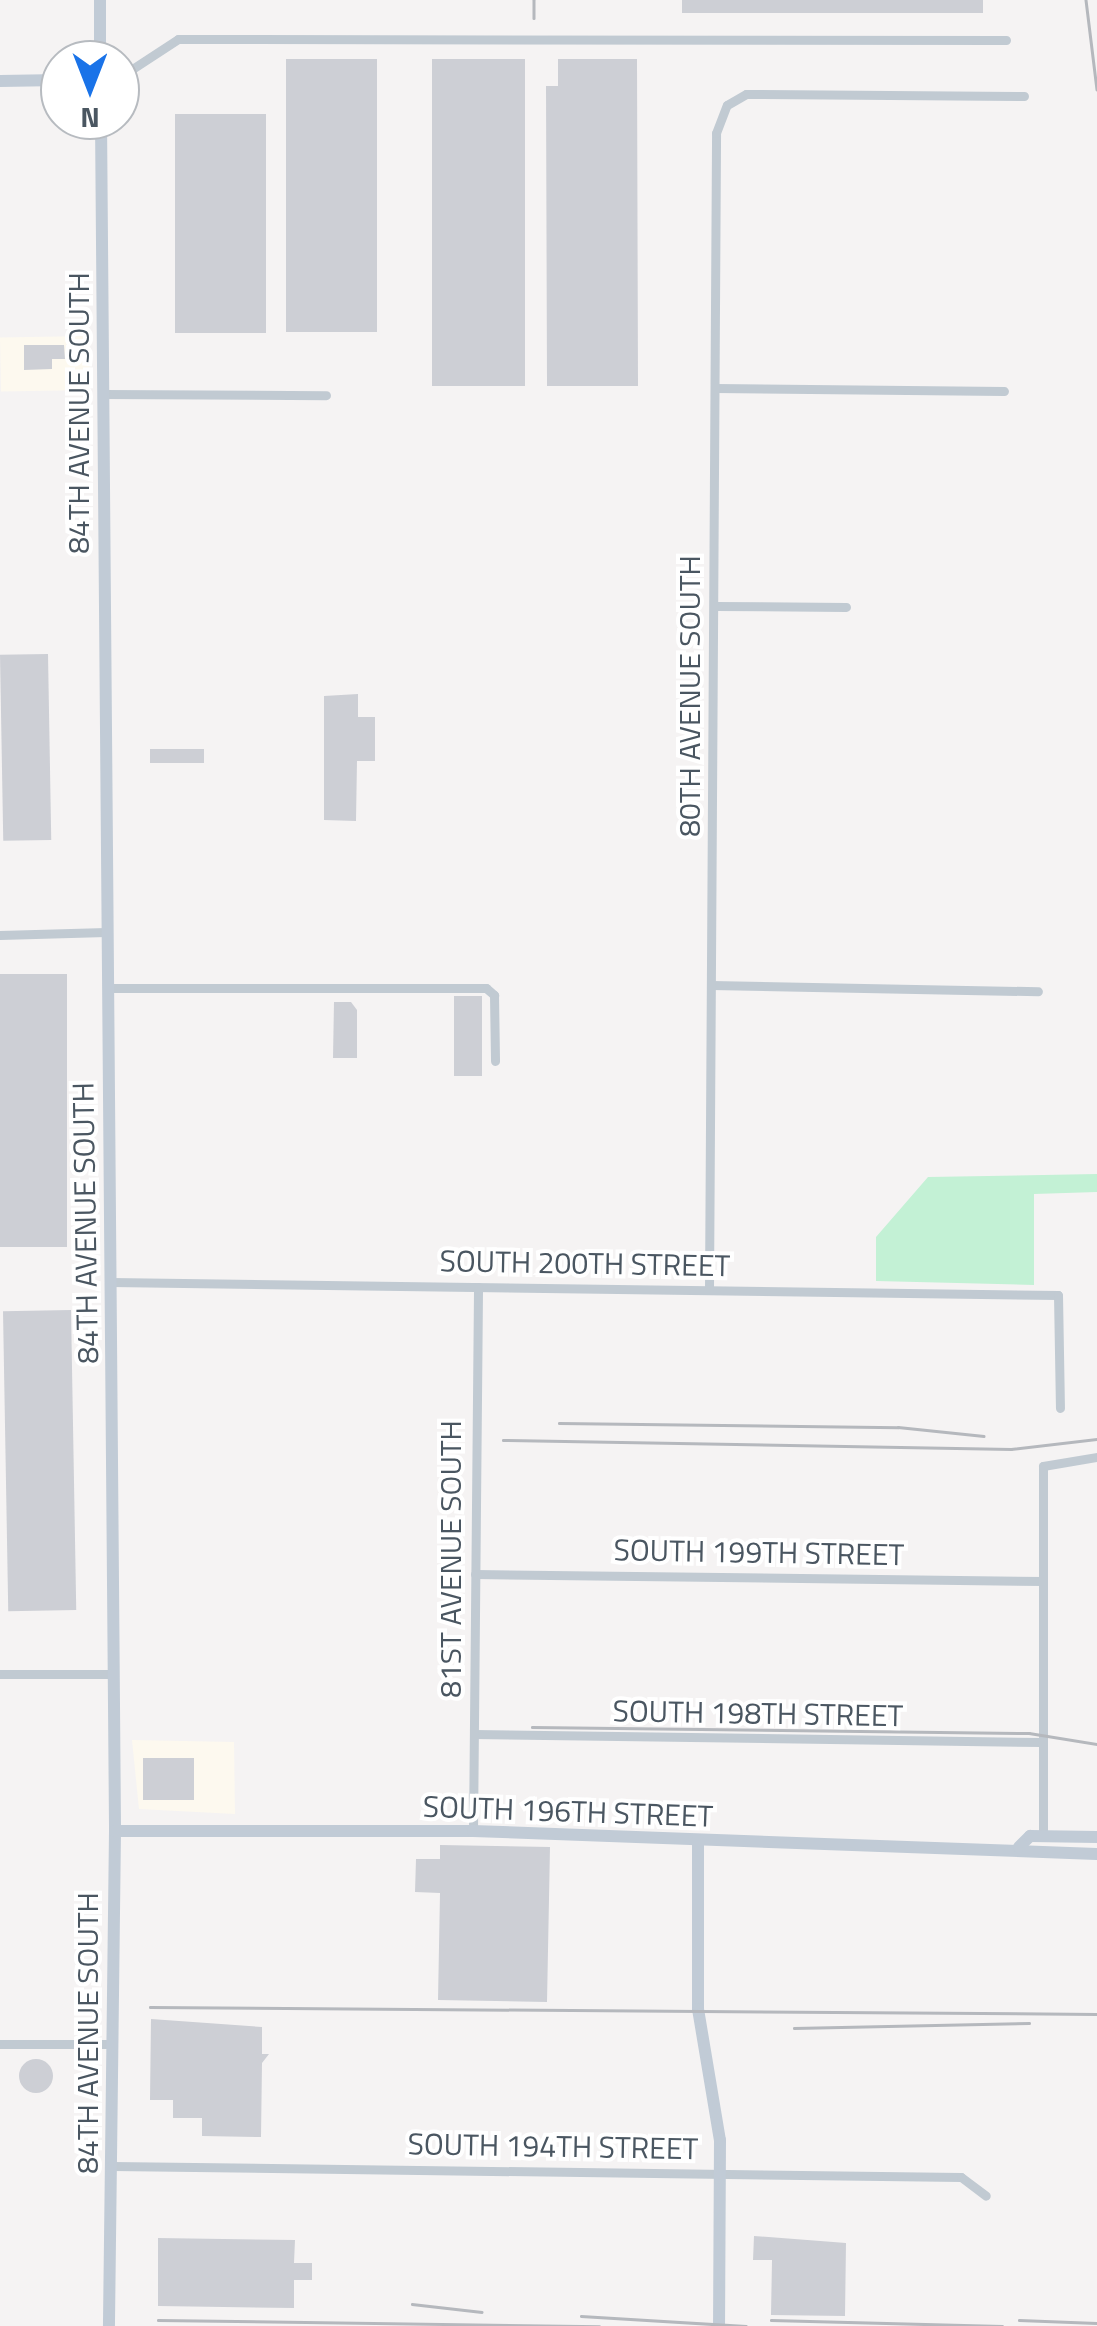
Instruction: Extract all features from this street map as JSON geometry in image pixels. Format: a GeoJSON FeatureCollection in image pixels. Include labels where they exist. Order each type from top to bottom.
{"type":"FeatureCollection","features":[{"type":"Feature","properties":{"kind":"main road"},"geometry":{"type":"LineString","coordinates":[[100,0],[100,40]]}},
{"type":"Feature","properties":{"kind":"main road"},"geometry":{"type":"LineString","coordinates":[[0,81],[40,80]]}},
{"type":"Feature","properties":{"kind":"main road","name":"84TH AVENUE SOUTH"},"geometry":{"type":"LineString","coordinates":[[100,140],[114,1831],[109,2326]]}},
{"type":"Feature","properties":{"kind":"main road","name":"SOUTH 196TH STREET"},"geometry":{"type":"LineString","coordinates":[[114,1831],[473,1831],[1019,1847],[1097,1854]]}},
{"type":"Feature","properties":{"kind":"main road","name":"SOUTH 196TH STREET"},"geometry":{"type":"LineString","coordinates":[[1019,1847],[1043,1835],[1097,1837]]}},
{"type":"Feature","properties":{"kind":"main road"},"geometry":{"type":"LineString","coordinates":[[698,1840],[698,2009],[721,2174],[719,2326]]}},
{"type":"Feature","properties":{"kind":"street"},"geometry":{"type":"LineString","coordinates":[[140,65],[178,39],[1006,40]]}},
{"type":"Feature","properties":{"kind":"street","name":"80TH AVENUE SOUTH"},"geometry":{"type":"LineString","coordinates":[[708,1290],[716,133],[726,105],[746,94],[1024,96]]}},
{"type":"Feature","properties":{"kind":"street"},"geometry":{"type":"LineString","coordinates":[[715,388],[1004,391]]}},
{"type":"Feature","properties":{"kind":"street"},"geometry":{"type":"LineString","coordinates":[[103,394],[326,395]]}},
{"type":"Feature","properties":{"kind":"street"},"geometry":{"type":"LineString","coordinates":[[715,606],[846,607]]}},
{"type":"Feature","properties":{"kind":"street"},"geometry":{"type":"LineString","coordinates":[[0,935],[106,932]]}},
{"type":"Feature","properties":{"kind":"street"},"geometry":{"type":"LineString","coordinates":[[712,985],[1038,991]]}},
{"type":"Feature","properties":{"kind":"street"},"geometry":{"type":"LineString","coordinates":[[107,988],[486,988],[494,995],[495,1061]]}},
{"type":"Feature","properties":{"kind":"street","name":"SOUTH 200TH STREET"},"geometry":{"type":"LineString","coordinates":[[111,1282],[1058,1294],[1060,1408]]}},
{"type":"Feature","properties":{"kind":"street","name":"81ST AVENUE SOUTH"},"geometry":{"type":"LineString","coordinates":[[473,1831],[478,1287]]}},
{"type":"Feature","properties":{"kind":"street"},"geometry":{"type":"LineString","coordinates":[[1043,1835],[1043,1466],[1097,1457]]}},
{"type":"Feature","properties":{"kind":"street","name":"SOUTH 199TH STREET"},"geometry":{"type":"LineString","coordinates":[[476,1574],[1042,1580]]}},
{"type":"Feature","properties":{"kind":"street"},"geometry":{"type":"LineString","coordinates":[[0,1674],[113,1674]]}},
{"type":"Feature","properties":{"kind":"street","name":"SOUTH 198TH STREET"},"geometry":{"type":"LineString","coordinates":[[474,1734],[1041,1742]]}},
{"type":"Feature","properties":{"kind":"street"},"geometry":{"type":"LineString","coordinates":[[0,2044],[113,2044]]}},
{"type":"Feature","properties":{"kind":"street","name":"SOUTH 194TH STREET"},"geometry":{"type":"LineString","coordinates":[[112,2166],[961,2177],[986,2196]]}},
{"type":"Feature","properties":{"kind":"shaded area"},"geometry":{"type":"Polygon","coordinates":[[[89,336],[90,390],[1,392],[0,338],[89,336]]]}},
{"type":"Feature","properties":{"kind":"shaded area"},"geometry":{"type":"Polygon","coordinates":[[[132,1740],[234,1742],[235,1814],[139,1809],[132,1740]]]}},
{"type":"Feature","properties":{"kind":"green space"},"geometry":{"type":"Polygon","coordinates":[[[1097,1174],[1097,1192],[1034,1194],[1034,1285],[876,1281],[876,1237],[928,1177],[1097,1174]]]}},
{"type":"Feature","properties":{"kind":"building"},"geometry":{"type":"Polygon","coordinates":[[[682,0],[983,0],[983,13],[682,13],[682,0]]]}},
{"type":"Feature","properties":{"kind":"building"},"geometry":{"type":"Polygon","coordinates":[[[286,59],[377,59],[377,332],[286,332],[286,59]]]}},
{"type":"Feature","properties":{"kind":"building"},"geometry":{"type":"Polygon","coordinates":[[[432,59],[525,59],[525,386],[432,386],[432,59]]]}},
{"type":"Feature","properties":{"kind":"building"},"geometry":{"type":"Polygon","coordinates":[[[558,59],[637,59],[638,386],[547,386],[546,86],[558,86],[558,59]]]}},
{"type":"Feature","properties":{"kind":"building"},"geometry":{"type":"Polygon","coordinates":[[[175,114],[266,114],[266,333],[175,333],[175,114]]]}},
{"type":"Feature","properties":{"kind":"building"},"geometry":{"type":"Polygon","coordinates":[[[24,345],[64,345],[65,359],[52,359],[52,369],[24,370],[24,345]]]}},
{"type":"Feature","properties":{"kind":"building"},"geometry":{"type":"Polygon","coordinates":[[[48,654],[51,840],[3,841],[0,655],[48,654]]]}},
{"type":"Feature","properties":{"kind":"building"},"geometry":{"type":"Polygon","coordinates":[[[358,694],[358,717],[375,717],[375,761],[357,761],[356,821],[324,820],[324,696],[358,694]]]}},
{"type":"Feature","properties":{"kind":"building"},"geometry":{"type":"Polygon","coordinates":[[[150,749],[204,749],[204,763],[150,763],[150,749]]]}},
{"type":"Feature","properties":{"kind":"building"},"geometry":{"type":"Polygon","coordinates":[[[0,974],[67,974],[67,1247],[0,1247],[0,974]]]}},
{"type":"Feature","properties":{"kind":"building"},"geometry":{"type":"Polygon","coordinates":[[[454,996],[482,996],[482,1076],[454,1076],[454,996]]]}},
{"type":"Feature","properties":{"kind":"building"},"geometry":{"type":"Polygon","coordinates":[[[334,1002],[351,1002],[357,1010],[357,1058],[333,1058],[334,1002]]]}},
{"type":"Feature","properties":{"kind":"building"},"geometry":{"type":"Polygon","coordinates":[[[71,1310],[76,1610],[8,1611],[3,1311],[71,1310]]]}},
{"type":"Feature","properties":{"kind":"building"},"geometry":{"type":"Polygon","coordinates":[[[143,1758],[194,1758],[194,1800],[143,1800],[143,1758]]]}},
{"type":"Feature","properties":{"kind":"building"},"geometry":{"type":"Polygon","coordinates":[[[440,1845],[550,1847],[547,2002],[438,2000],[440,1893],[415,1892],[416,1859],[440,1859],[440,1845]]]}},
{"type":"Feature","properties":{"kind":"building"},"geometry":{"type":"Polygon","coordinates":[[[151,2019],[262,2027],[262,2054],[269,2054],[262,2063],[261,2137],[202,2136],[202,2118],[173,2118],[173,2100],[150,2100],[151,2019]]]}},
{"type":"Feature","properties":{"kind":"building"},"geometry":{"type":"Polygon","coordinates":[[[36,2059],[48,2064],[53,2076],[48,2088],[36,2093],[24,2088],[19,2076],[24,2064],[36,2059]]]}},
{"type":"Feature","properties":{"kind":"building"},"geometry":{"type":"Polygon","coordinates":[[[754,2236],[846,2243],[845,2316],[771,2315],[772,2260],[753,2260],[754,2236]]]}},
{"type":"Feature","properties":{"kind":"building"},"geometry":{"type":"Polygon","coordinates":[[[158,2238],[295,2240],[294,2263],[312,2263],[312,2280],[294,2280],[294,2308],[158,2306],[158,2238]]]}},
{"type":"Feature","properties":{"kind":"railway"},"geometry":{"type":"LineString","coordinates":[[534,0],[534,18]]}},
{"type":"Feature","properties":{"kind":"railway"},"geometry":{"type":"LineString","coordinates":[[1086,0],[1097,89]]}},
{"type":"Feature","properties":{"kind":"railway"},"geometry":{"type":"LineString","coordinates":[[559,1423],[898,1427],[984,1436]]}},
{"type":"Feature","properties":{"kind":"railway"},"geometry":{"type":"LineString","coordinates":[[503,1440],[1011,1449],[1097,1439]]}},
{"type":"Feature","properties":{"kind":"railway"},"geometry":{"type":"LineString","coordinates":[[532,1727],[1029,1733],[1097,1744]]}},
{"type":"Feature","properties":{"kind":"railway"},"geometry":{"type":"LineString","coordinates":[[150,2007],[1097,2014]]}},
{"type":"Feature","properties":{"kind":"railway"},"geometry":{"type":"LineString","coordinates":[[794,2028],[1029,2023]]}},
{"type":"Feature","properties":{"kind":"railway"},"geometry":{"type":"LineString","coordinates":[[412,2304],[482,2312]]}},
{"type":"Feature","properties":{"kind":"railway"},"geometry":{"type":"LineString","coordinates":[[581,2316],[746,2326]]}},
{"type":"Feature","properties":{"kind":"railway"},"geometry":{"type":"LineString","coordinates":[[158,2320],[599,2326]]}},
{"type":"Feature","properties":{"kind":"railway"},"geometry":{"type":"LineString","coordinates":[[771,2320],[1002,2326]]}},
{"type":"Feature","properties":{"kind":"railway"},"geometry":{"type":"LineString","coordinates":[[1019,2320],[1097,2323]]}}]}
